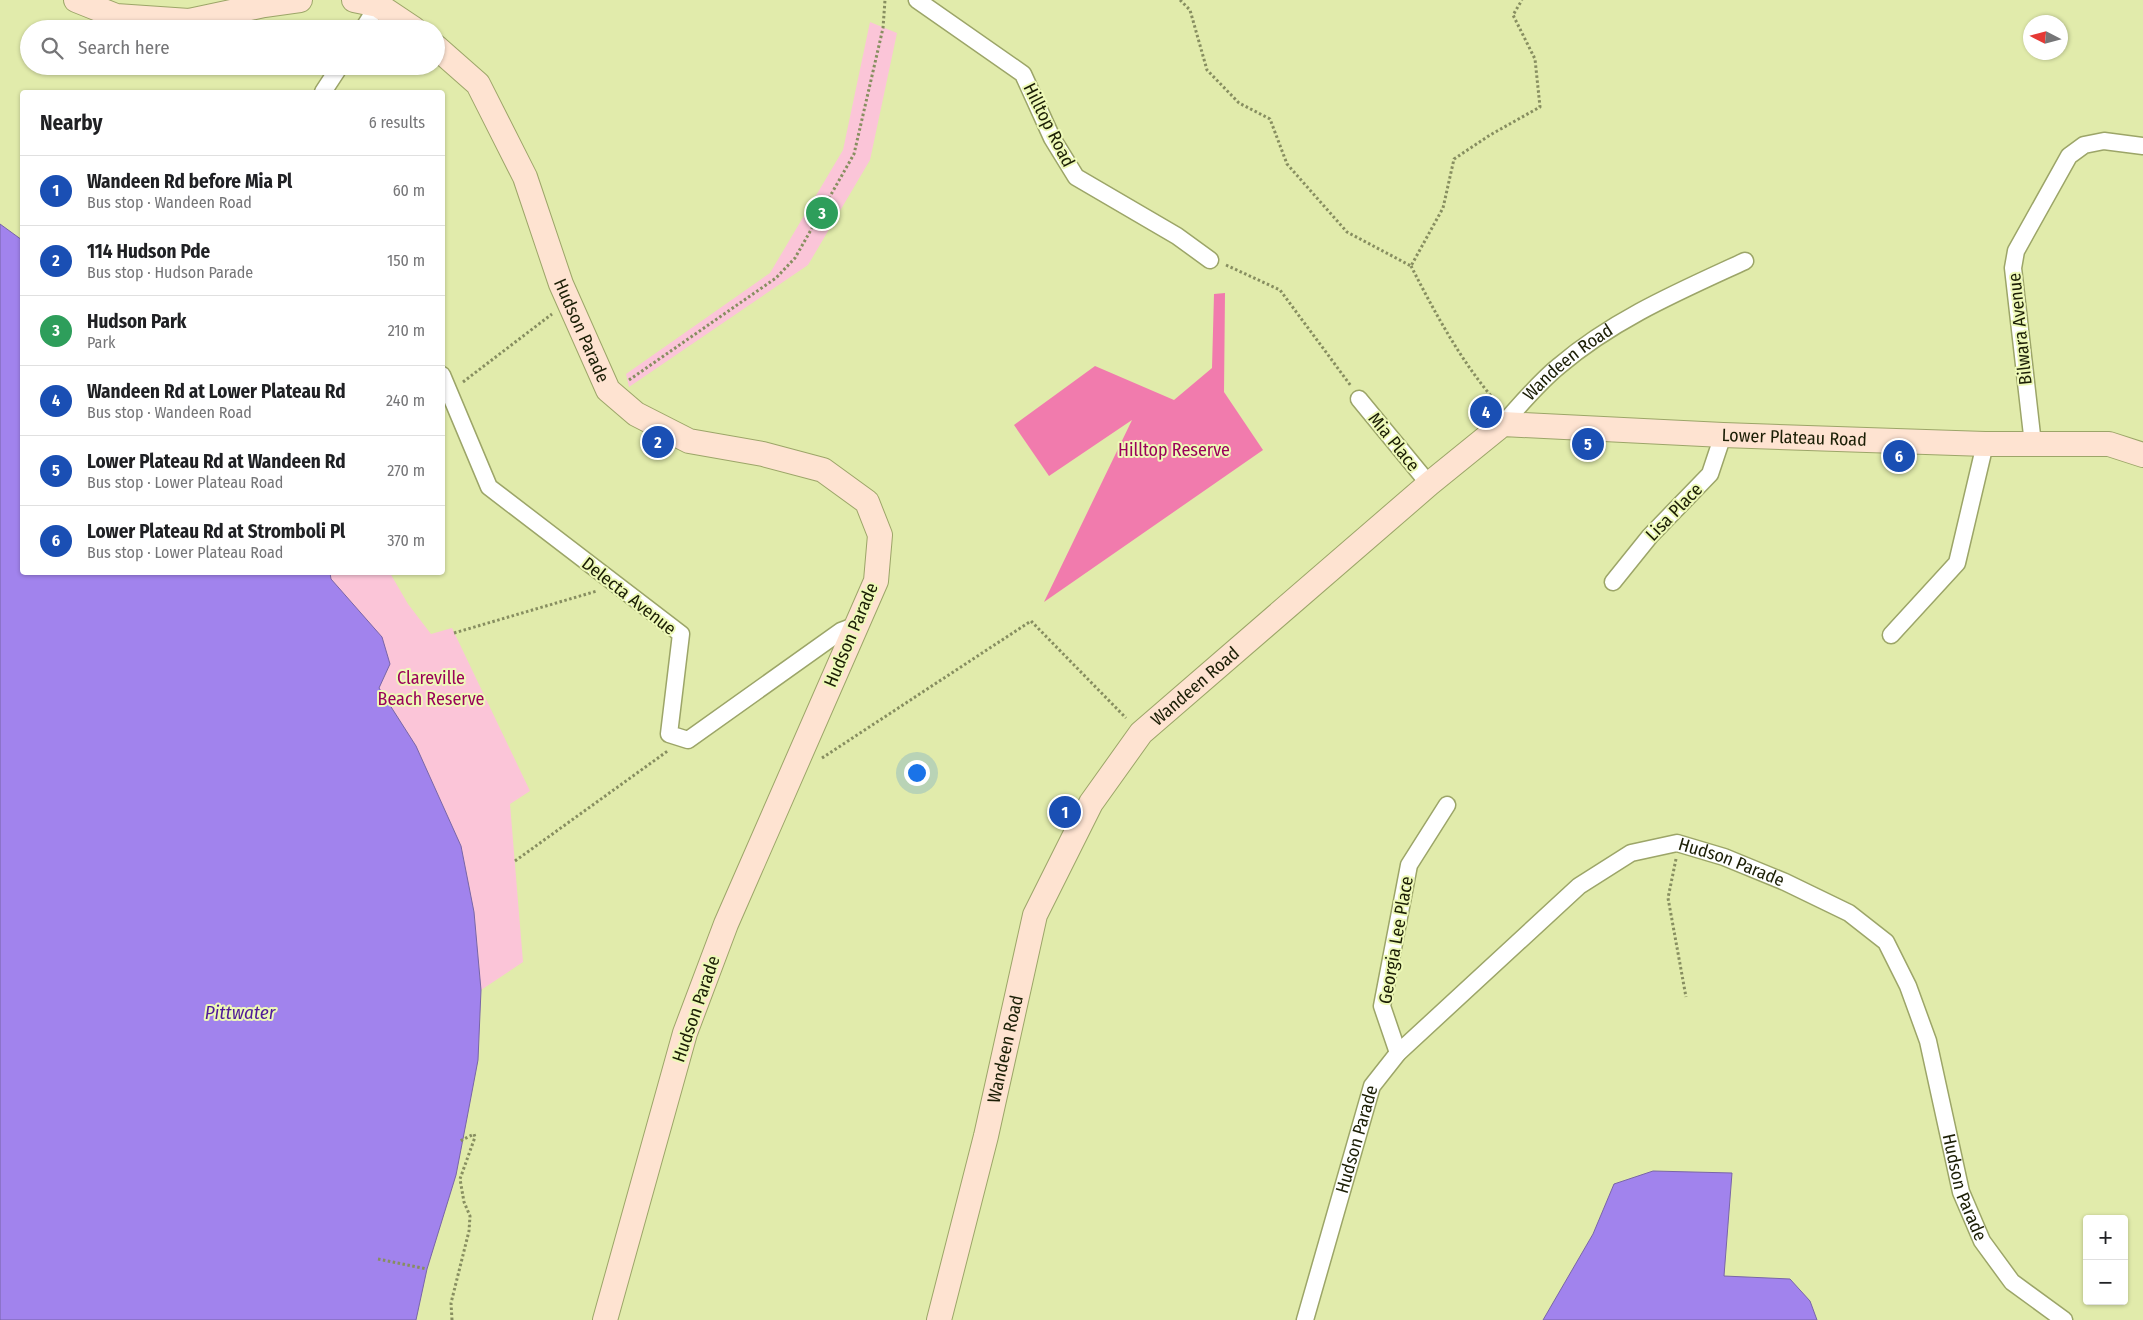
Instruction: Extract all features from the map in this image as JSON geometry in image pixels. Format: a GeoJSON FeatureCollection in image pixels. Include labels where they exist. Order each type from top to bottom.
{"type":"FeatureCollection","features":[{"type":"Feature","properties":{"kind":"street"},"geometry":{"type":"LineString","coordinates":[[76,0],[116,16],[174,20]]}},
{"type":"Feature","properties":{"kind":"street"},"geometry":{"type":"LineString","coordinates":[[194,20],[264,5],[300,0]]}},
{"type":"Feature","properties":{"kind":"street"},"geometry":{"type":"LineString","coordinates":[[354,0],[378,5],[400,20]]}},
{"type":"Feature","properties":{"kind":"street","name":"Hilltop Road"},"geometry":{"type":"LineString","coordinates":[[917,0],[1023,74],[1052,138],[1076,177],[1177,236],[1210,260]]}},
{"type":"Feature","properties":{"kind":"street"},"geometry":{"type":"LineString","coordinates":[[369,20],[378,5]]}},
{"type":"Feature","properties":{"kind":"street","name":"Hudson Parade"},"geometry":{"type":"LineString","coordinates":[[445,55],[478,84],[524,177],[568,302],[608,390],[636,414],[689,441],[763,454],[823,470],[867,502],[880,535],[876,581],[726,924],[685,1033],[605,1320]]}},
{"type":"Feature","properties":{"kind":"street"},"geometry":{"type":"LineString","coordinates":[[324,90],[334,75]]}},
{"type":"Feature","properties":{"kind":"street","name":"Bilwara Avenue"},"geometry":{"type":"LineString","coordinates":[[2033,444],[2013,268],[2016,251],[2069,156],[2084,145],[2104,141],[2143,146]]}},
{"type":"Feature","properties":{"kind":"street","name":"Wandeen Road"},"geometry":{"type":"LineString","coordinates":[[939,1320],[986,1136],[1035,915],[1091,803],[1141,733],[1429,484],[1507,420],[1558,366],[1604,333],[1654,303],[1744,261]]}},
{"type":"Feature","properties":{"kind":"street","name":"Delecta Avenue"},"geometry":{"type":"LineString","coordinates":[[445,381],[489,487],[681,634],[669,734],[676,736]]}},
{"type":"Feature","properties":{"kind":"street","name":"Mia Place"},"geometry":{"type":"LineString","coordinates":[[1359,399],[1429,484]]}},
{"type":"Feature","properties":{"kind":"street","name":"Lower Plateau Road"},"geometry":{"type":"LineString","coordinates":[[1507,420],[1723,435],[1985,444],[2110,444],[2143,455]]}},
{"type":"Feature","properties":{"kind":"street","name":"Lisa Place"},"geometry":{"type":"LineString","coordinates":[[1613,582],[1650,536],[1710,474],[1723,435]]}},
{"type":"Feature","properties":{"kind":"street"},"geometry":{"type":"LineString","coordinates":[[1891,635],[1958,562],[1985,444]]}},
{"type":"Feature","properties":{"kind":"street"},"geometry":{"type":"LineString","coordinates":[[676,736],[688,740],[841,630],[857,625]]}},
{"type":"Feature","properties":{"kind":"street","name":"Georgia Lee Place"},"geometry":{"type":"LineString","coordinates":[[1398,1053],[1382,1006],[1409,865],[1447,805]]}},
{"type":"Feature","properties":{"kind":"street","name":"Hudson Parade"},"geometry":{"type":"LineString","coordinates":[[1305,1320],[1372,1086],[1398,1053],[1579,886],[1631,853],[1679,844],[1724,857],[1785,882],[1849,913],[1886,942],[1908,986],[1928,1041],[1961,1192],[1982,1241],[2012,1282],[2064,1320]]}},
{"type":"Feature","properties":{"kind":"path"},"geometry":{"type":"LineString","coordinates":[[608,390],[628,381],[767,284],[795,258],[854,154],[884,28],[885,0]]}},
{"type":"Feature","properties":{"kind":"path"},"geometry":{"type":"LineString","coordinates":[[1180,0],[1190,10],[1207,70],[1239,103],[1270,119],[1287,164],[1347,232],[1411,266],[1435,313],[1507,420]]}},
{"type":"Feature","properties":{"kind":"path"},"geometry":{"type":"LineString","coordinates":[[1411,266],[1443,208],[1454,159],[1490,135],[1540,107],[1535,59],[1513,15],[1522,0]]}},
{"type":"Feature","properties":{"kind":"path"},"geometry":{"type":"LineString","coordinates":[[1210,260],[1246,273],[1280,290],[1353,388],[1359,399]]}},
{"type":"Feature","properties":{"kind":"path"},"geometry":{"type":"LineString","coordinates":[[450,392],[568,302]]}},
{"type":"Feature","properties":{"kind":"path"},"geometry":{"type":"LineString","coordinates":[[454,633],[617,586]]}},
{"type":"Feature","properties":{"kind":"path"},"geometry":{"type":"LineString","coordinates":[[822,758],[1031,621],[1141,733]]}},
{"type":"Feature","properties":{"kind":"path"},"geometry":{"type":"LineString","coordinates":[[515,861],[668,752],[676,736]]}},
{"type":"Feature","properties":{"kind":"path"},"geometry":{"type":"LineString","coordinates":[[1679,844],[1668,898],[1686,997]]}},
{"type":"Feature","properties":{"kind":"path"},"geometry":{"type":"LineString","coordinates":[[452,1320],[451,1303],[469,1231],[470,1216],[464,1202],[460,1179],[475,1137],[474,1134],[460,1141]]}},
{"type":"Feature","properties":{"kind":"path"},"geometry":{"type":"LineString","coordinates":[[378,1259],[427,1269]]}},
{"type":"Feature","properties":{"kind":"green space"},"geometry":{"type":"Polygon","coordinates":[[[870,22],[897,33],[870,160],[808,265],[629,387],[626,374],[770,273],[843,150],[870,22]]]}},
{"type":"Feature","properties":{"kind":"green space","name":"Hilltop Reserve"},"geometry":{"type":"Polygon","coordinates":[[[1225,293],[1224,392],[1263,450],[1044,602],[1132,420],[1049,476],[1014,425],[1095,366],[1174,400],[1212,368],[1214,294],[1225,293]]]}},
{"type":"Feature","properties":{"kind":"green space","name":"Clareville Beach Reserve"},"geometry":{"type":"Polygon","coordinates":[[[330,575],[391,575],[408,604],[431,634],[452,628],[530,791],[510,804],[523,962],[481,990],[474,912],[461,846],[416,746],[379,688],[390,664],[331,579],[330,575]]]}},
{"type":"Feature","properties":{"kind":"water","name":"Pittwater"},"geometry":{"type":"Polygon","coordinates":[[[0,224],[20,239],[20,575],[330,575],[331,579],[382,637],[390,664],[379,688],[416,746],[461,846],[474,912],[481,990],[478,1060],[456,1175],[427,1269],[416,1320],[0,1320],[0,224]]]}},
{"type":"Feature","properties":{"kind":"water"},"geometry":{"type":"Polygon","coordinates":[[[1653,1171],[1732,1173],[1724,1276],[1790,1279],[1810,1301],[1817,1320],[1543,1320],[1593,1234],[1614,1184],[1653,1171]]]}},
{"type":"Feature","properties":{"kind":"place","name":"Hudson Park"},"geometry":{"type":"Point","coordinates":[822,213]}},
{"type":"Feature","properties":{"kind":"place","name":"Wandeen Rd at Lower Plateau Rd"},"geometry":{"type":"Point","coordinates":[1486,412]}},
{"type":"Feature","properties":{"kind":"place","name":"114 Hudson Pde"},"geometry":{"type":"Point","coordinates":[658,442]}},
{"type":"Feature","properties":{"kind":"place","name":"Lower Plateau Rd at Wandeen Rd"},"geometry":{"type":"Point","coordinates":[1588,444]}},
{"type":"Feature","properties":{"kind":"place","name":"Lower Plateau Rd at Stromboli Pl"},"geometry":{"type":"Point","coordinates":[1899,456]}},
{"type":"Feature","properties":{"kind":"place","name":"Wandeen Rd before Mia Pl"},"geometry":{"type":"Point","coordinates":[1065,812]}}]}
